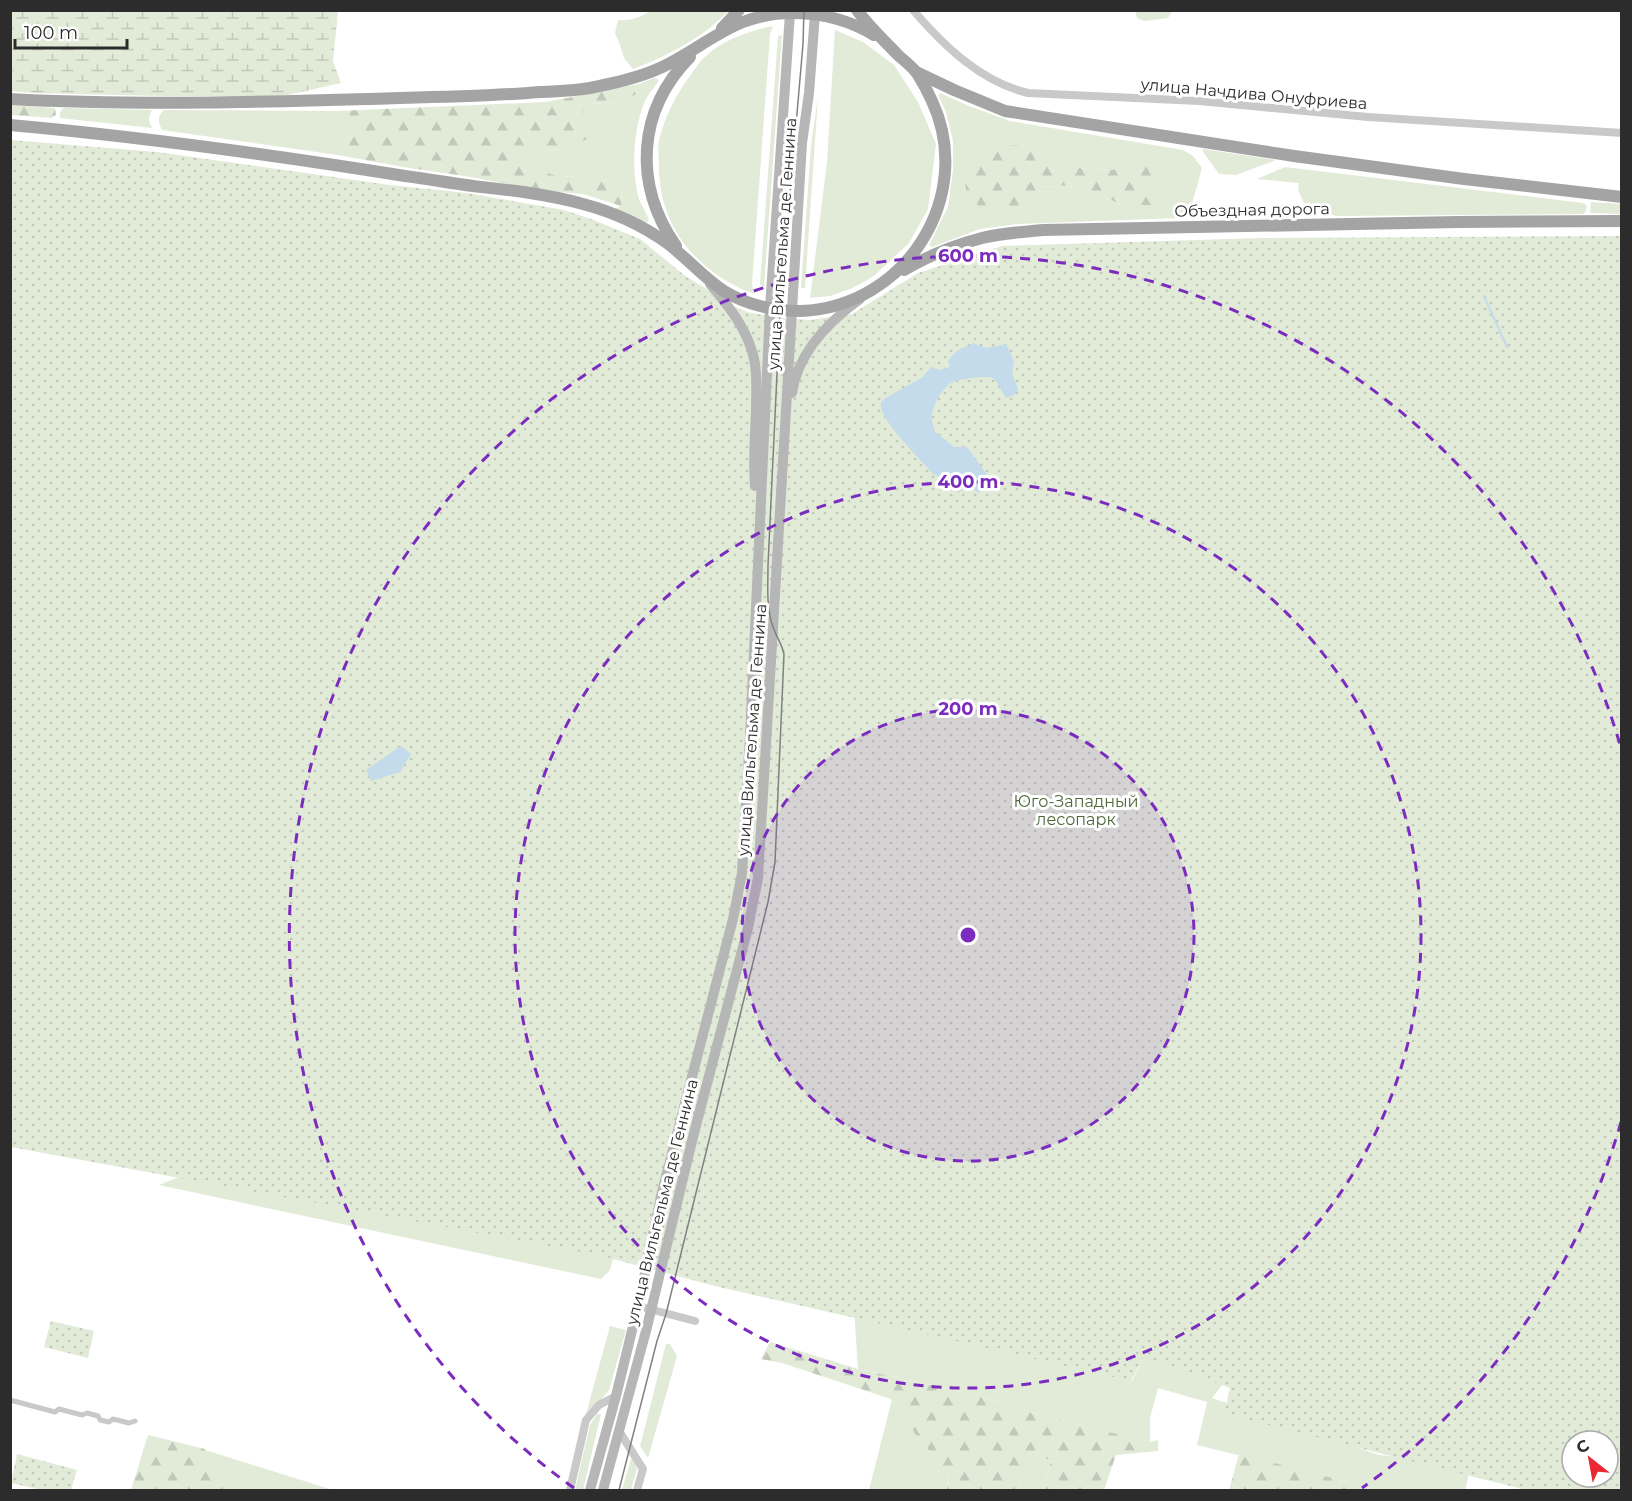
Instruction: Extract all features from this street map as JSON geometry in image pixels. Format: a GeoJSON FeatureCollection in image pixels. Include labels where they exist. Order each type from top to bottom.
{"type":"FeatureCollection","features":[{"type":"Feature","properties":{"kind":"main road"},"geometry":{"type":"LineString","coordinates":[[713,38],[739,10]]}},
{"type":"Feature","properties":{"kind":"main road"},"geometry":{"type":"LineString","coordinates":[[786,423],[793,383],[812,345],[835,318],[891,277],[915,252],[925,238],[938,211],[944,178],[944,147],[940,124],[932,101],[916,72],[883,40],[857,10]]}},
{"type":"Feature","properties":{"kind":"main road"},"geometry":{"type":"LineString","coordinates":[[10,99],[72,102],[280,102],[501,95],[587,88],[628,79],[660,68],[742,22],[790,12],[815,12],[846,21],[883,40]]}},
{"type":"Feature","properties":{"kind":"main road","name":"улица Вильгельма де Геннина"},"geometry":{"type":"LineString","coordinates":[[590,1491],[616,1396],[662,1192],[733,920],[742,873],[770,308],[790,12]]}},
{"type":"Feature","properties":{"kind":"main road","name":"улица Вильгельма де Геннина"},"geometry":{"type":"LineString","coordinates":[[603,1491],[620,1431],[696,1122],[752,912],[758,878],[791,310],[802,143],[809,93],[815,12]]}},
{"type":"Feature","properties":{"kind":"main road"},"geometry":{"type":"LineString","coordinates":[[682,255],[661,221],[651,197],[646,154],[648,136],[664,89],[678,69],[699,47]]}},
{"type":"Feature","properties":{"kind":"main road"},"geometry":{"type":"LineString","coordinates":[[916,72],[1005,111],[1294,156],[1622,197]]}},
{"type":"Feature","properties":{"kind":"main road"},"geometry":{"type":"LineString","coordinates":[[10,125],[72,130],[252,153],[553,197],[624,218],[664,241],[724,291],[756,306],[806,310],[836,305],[867,294]]}},
{"type":"Feature","properties":{"kind":"main road","name":"Объездная дорога"},"geometry":{"type":"LineString","coordinates":[[891,277],[924,259],[973,241],[1043,230],[1622,221]]}},
{"type":"Feature","properties":{"kind":"main road"},"geometry":{"type":"LineString","coordinates":[[696,268],[732,311],[746,335],[754,358],[757,376],[754,468],[758,553]]}},
{"type":"Feature","properties":{"kind":"street","name":"улица Начдива Онуфриева"},"geometry":{"type":"LineString","coordinates":[[913,10],[950,49],[982,74],[1013,90],[1028,93],[1199,101],[1368,117],[1622,133]]}},
{"type":"Feature","properties":{"kind":"street"},"geometry":{"type":"LineString","coordinates":[[638,1306],[695,1321]]}},
{"type":"Feature","properties":{"kind":"street"},"geometry":{"type":"LineString","coordinates":[[570,1491],[586,1420],[599,1406],[616,1396]]}},
{"type":"Feature","properties":{"kind":"street"},"geometry":{"type":"LineString","coordinates":[[10,1400],[56,1412],[59,1409],[82,1415],[87,1413],[109,1422],[113,1419],[129,1423],[135,1421]]}},
{"type":"Feature","properties":{"kind":"street"},"geometry":{"type":"LineString","coordinates":[[620,1431],[643,1468],[637,1491]]}},
{"type":"Feature","properties":{"kind":"green space"},"geometry":{"type":"Polygon","coordinates":[[[652,10],[728,11],[696,38],[633,69],[624,58],[615,33],[618,20],[636,18],[652,10]]]}},
{"type":"Feature","properties":{"kind":"green space"},"geometry":{"type":"Polygon","coordinates":[[[1135,10],[1172,11],[1168,18],[1144,21],[1137,18],[1135,10]]]}},
{"type":"Feature","properties":{"kind":"green space"},"geometry":{"type":"Polygon","coordinates":[[[10,11],[338,11],[333,61],[341,83],[279,97],[11,91],[10,11]]]}},
{"type":"Feature","properties":{"kind":"green space"},"geometry":{"type":"Polygon","coordinates":[[[773,26],[770,34],[752,284],[754,294],[715,274],[685,245],[674,227],[660,187],[659,143],[675,100],[702,60],[727,41],[773,26]]]}},
{"type":"Feature","properties":{"kind":"green space"},"geometry":{"type":"Polygon","coordinates":[[[835,30],[863,42],[894,65],[918,102],[936,144],[928,209],[909,243],[875,275],[864,282],[830,296],[810,298],[827,162],[835,30]]]}},
{"type":"Feature","properties":{"kind":"green space"},"geometry":{"type":"Polygon","coordinates":[[[782,35],[764,287],[760,284],[778,36],[782,35]]]}},
{"type":"Feature","properties":{"kind":"green space"},"geometry":{"type":"Polygon","coordinates":[[[654,78],[659,80],[646,99],[638,122],[634,162],[636,188],[649,220],[646,223],[615,209],[621,206],[622,187],[595,175],[560,177],[520,164],[525,154],[560,149],[538,123],[540,118],[582,113],[586,104],[621,102],[642,91],[639,84],[654,78]]]}},
{"type":"Feature","properties":{"kind":"green space"},"geometry":{"type":"Polygon","coordinates":[[[639,84],[642,91],[621,102],[586,104],[582,113],[540,118],[538,123],[584,120],[596,136],[560,149],[525,154],[520,164],[560,177],[595,175],[622,187],[621,206],[583,194],[536,190],[338,155],[353,130],[337,111],[546,102],[639,84]]]}},
{"type":"Feature","properties":{"kind":"green space"},"geometry":{"type":"Polygon","coordinates":[[[940,93],[1010,121],[1183,150],[1193,156],[1202,168],[1192,204],[1194,211],[1242,212],[1232,216],[1018,224],[980,229],[932,247],[929,245],[948,207],[953,170],[953,141],[946,112],[938,95],[940,93]],[[1017,145],[1039,187],[1079,185],[1122,205],[1150,156],[1112,170],[1078,168],[1017,145]]]}},
{"type":"Feature","properties":{"kind":"green space"},"geometry":{"type":"Polygon","coordinates":[[[818,96],[805,288],[801,288],[811,146],[818,96]]]}},
{"type":"Feature","properties":{"kind":"green space"},"geometry":{"type":"Polygon","coordinates":[[[10,105],[55,108],[56,115],[52,118],[11,115],[10,105]]]}},
{"type":"Feature","properties":{"kind":"green space"},"geometry":{"type":"Polygon","coordinates":[[[63,108],[152,110],[149,119],[152,128],[60,118],[63,108]]]}},
{"type":"Feature","properties":{"kind":"green space"},"geometry":{"type":"Polygon","coordinates":[[[164,110],[337,111],[353,130],[338,155],[162,130],[159,119],[164,110]]]}},
{"type":"Feature","properties":{"kind":"green space","name":"Юго-Западный лесопарк"},"geometry":{"type":"Polygon","coordinates":[[[10,140],[157,152],[390,185],[467,193],[564,210],[640,239],[684,275],[735,307],[747,312],[810,320],[852,314],[918,273],[1002,246],[1262,238],[1621,236],[1621,1490],[1526,1490],[1224,1414],[1230,1388],[1144,1356],[1131,1381],[715,1286],[598,1255],[11,1147],[10,140]]]}},
{"type":"Feature","properties":{"kind":"green space"},"geometry":{"type":"Polygon","coordinates":[[[1017,145],[1078,168],[1112,170],[1150,156],[1163,176],[1151,205],[1122,205],[1079,185],[1039,187],[1022,209],[981,209],[966,190],[964,173],[979,148],[1017,145]]]}},
{"type":"Feature","properties":{"kind":"green space"},"geometry":{"type":"Polygon","coordinates":[[[1203,149],[1276,160],[1236,175],[1219,174],[1203,149]]]}},
{"type":"Feature","properties":{"kind":"green space"},"geometry":{"type":"Polygon","coordinates":[[[1285,167],[1583,203],[1587,206],[1583,214],[1336,216],[1305,205],[1298,190],[1299,183],[1257,179],[1285,167]]]}},
{"type":"Feature","properties":{"kind":"green space"},"geometry":{"type":"Polygon","coordinates":[[[1591,202],[1621,204],[1621,214],[1590,213],[1591,202]]]}},
{"type":"Feature","properties":{"kind":"green space"},"geometry":{"type":"Polygon","coordinates":[[[1456,1084],[1212,1398],[1379,1455],[1429,1459],[1469,1474],[1465,1490],[1379,1490],[1197,1445],[1207,1402],[1158,1388],[1150,1418],[1150,1442],[1043,1416],[976,1395],[858,1369],[854,1307],[1132,1381],[1144,1356],[1456,1084]]]}},
{"type":"Feature","properties":{"kind":"green space"},"geometry":{"type":"Polygon","coordinates":[[[640,1157],[610,1270],[601,1279],[159,1185],[214,1163],[640,1157]]]}},
{"type":"Feature","properties":{"kind":"green space"},"geometry":{"type":"Polygon","coordinates":[[[51,1321],[94,1331],[88,1358],[44,1347],[51,1321]]]}},
{"type":"Feature","properties":{"kind":"green space"},"geometry":{"type":"Polygon","coordinates":[[[610,1326],[626,1330],[609,1390],[585,1418],[610,1326]]]}},
{"type":"Feature","properties":{"kind":"green space"},"geometry":{"type":"Polygon","coordinates":[[[770,1342],[858,1369],[976,1395],[1043,1416],[1150,1442],[1158,1440],[1158,1451],[1116,1455],[1104,1490],[1043,1490],[1051,1461],[1032,1451],[1018,1490],[946,1490],[949,1474],[916,1435],[891,1399],[782,1363],[761,1359],[770,1342]]]}},
{"type":"Feature","properties":{"kind":"green space"},"geometry":{"type":"Polygon","coordinates":[[[666,1344],[670,1344],[677,1356],[648,1458],[640,1446],[666,1344]]]}},
{"type":"Feature","properties":{"kind":"green space"},"geometry":{"type":"Polygon","coordinates":[[[892,1399],[916,1435],[949,1474],[946,1490],[869,1490],[892,1399]]]}},
{"type":"Feature","properties":{"kind":"green space"},"geometry":{"type":"Polygon","coordinates":[[[597,1414],[601,1414],[583,1490],[575,1490],[590,1425],[597,1414]]]}},
{"type":"Feature","properties":{"kind":"green space"},"geometry":{"type":"Polygon","coordinates":[[[148,1435],[205,1449],[206,1460],[230,1490],[131,1490],[148,1435]]]}},
{"type":"Feature","properties":{"kind":"green space"},"geometry":{"type":"Polygon","coordinates":[[[205,1450],[333,1490],[230,1490],[205,1460],[205,1450]]]}},
{"type":"Feature","properties":{"kind":"green space"},"geometry":{"type":"Polygon","coordinates":[[[1032,1451],[1051,1461],[1043,1490],[1018,1490],[1032,1451]]]}},
{"type":"Feature","properties":{"kind":"green space"},"geometry":{"type":"Polygon","coordinates":[[[17,1454],[77,1470],[71,1490],[42,1490],[11,1483],[17,1454]]]}},
{"type":"Feature","properties":{"kind":"green space"},"geometry":{"type":"Polygon","coordinates":[[[1239,1454],[1379,1490],[1229,1490],[1239,1454]]]}},
{"type":"Feature","properties":{"kind":"green space"},"geometry":{"type":"Polygon","coordinates":[[[631,1459],[637,1469],[631,1490],[622,1490],[631,1459]]]}},
{"type":"Feature","properties":{"kind":"water"},"geometry":{"type":"Polygon","coordinates":[[[973,343],[986,348],[1006,344],[1014,361],[1012,374],[1018,389],[1016,394],[1006,398],[991,377],[953,382],[942,391],[933,409],[932,423],[935,432],[954,447],[967,447],[987,475],[983,490],[978,493],[966,487],[958,493],[954,486],[933,474],[903,441],[883,414],[881,403],[884,399],[923,377],[930,368],[939,370],[948,368],[950,366],[948,361],[954,354],[973,343]]]}},
{"type":"Feature","properties":{"kind":"water"},"geometry":{"type":"Polygon","coordinates":[[[401,746],[411,754],[400,772],[371,781],[366,770],[401,746]]]}},
{"type":"Feature","properties":{"kind":"waterway"},"geometry":{"type":"LineString","coordinates":[[1484,296],[1507,347]]}},
{"type":"Feature","properties":{"kind":"tram line"},"geometry":{"type":"LineString","coordinates":[[619,1490],[666,1314],[768,902],[775,862],[784,654],[769,612],[768,565],[780,310],[804,10]]}}]}
